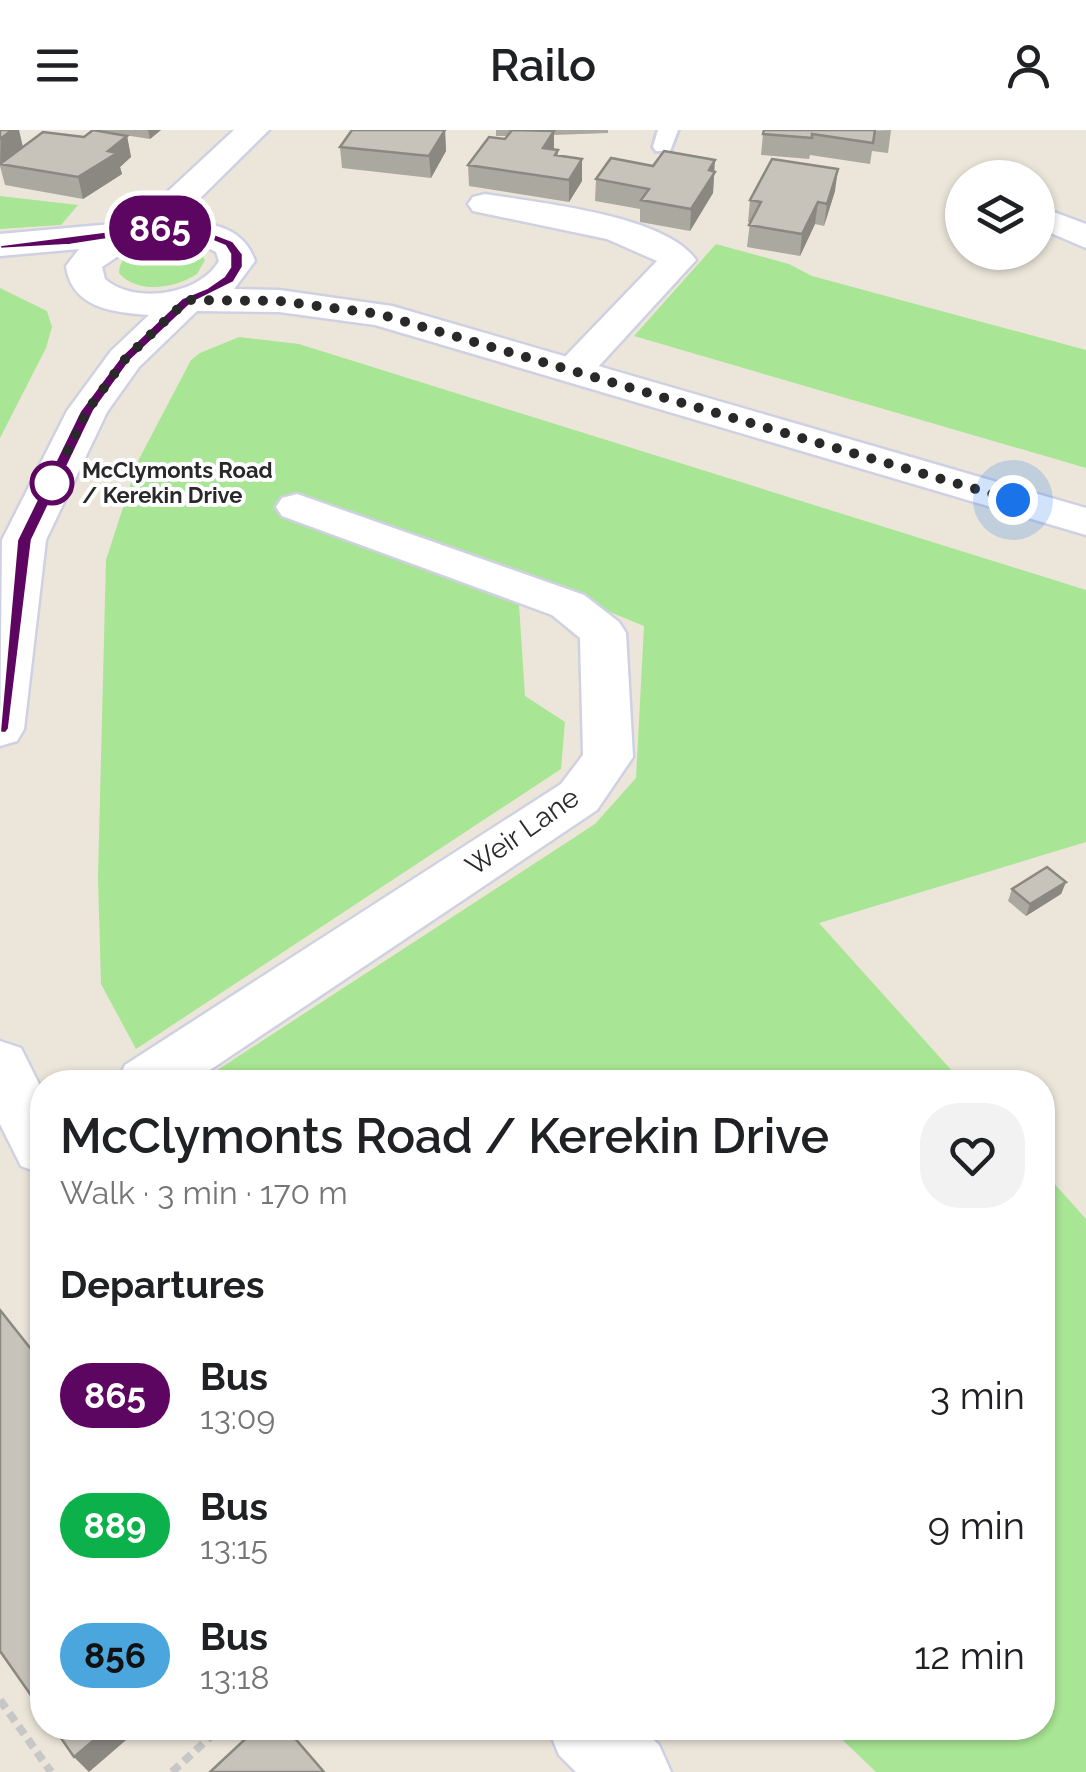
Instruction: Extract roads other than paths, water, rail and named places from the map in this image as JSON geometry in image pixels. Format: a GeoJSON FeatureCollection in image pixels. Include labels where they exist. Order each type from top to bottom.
{"type":"FeatureCollection","features":[{"type":"Feature","properties":{"kind":"street"},"geometry":{"type":"LineString","coordinates":[[87,411],[97,288],[84,266],[93,254],[137,232],[253,130]]}},
{"type":"Feature","properties":{"kind":"street"},"geometry":{"type":"LineString","coordinates":[[0,729],[8,592],[24,540],[87,411],[126,358],[187,300],[229,279],[237,267],[226,219],[262,130]]}},
{"type":"Feature","properties":{"kind":"street"},"geometry":{"type":"LineString","coordinates":[[485,204],[607,228],[670,248],[678,260],[573,371]]}},
{"type":"Feature","properties":{"kind":"street"},"geometry":{"type":"LineString","coordinates":[[1055,223],[1086,236]]}},
{"type":"Feature","properties":{"kind":"street"},"geometry":{"type":"LineString","coordinates":[[0,245],[194,229],[379,314]]}},
{"type":"Feature","properties":{"kind":"street"},"geometry":{"type":"LineString","coordinates":[[0,263],[158,305],[187,300],[279,301],[379,314],[1086,522]]}},
{"type":"Feature","properties":{"kind":"street","name":"Weir Lane"},"geometry":{"type":"LineString","coordinates":[[164,1070],[578,797],[608,758],[603,632],[568,604],[298,506]]}},
{"type":"Feature","properties":{"kind":"street"},"geometry":{"type":"LineString","coordinates":[[0,1065],[30,1124]]}},
{"type":"Feature","properties":{"kind":"street"},"geometry":{"type":"LineString","coordinates":[[599,1740],[632,1772]]}},
{"type":"Feature","properties":{"kind":"place","name":"McClymonts Road / Kerekin Drive"},"geometry":{"type":"Point","coordinates":[52,483]}}]}
